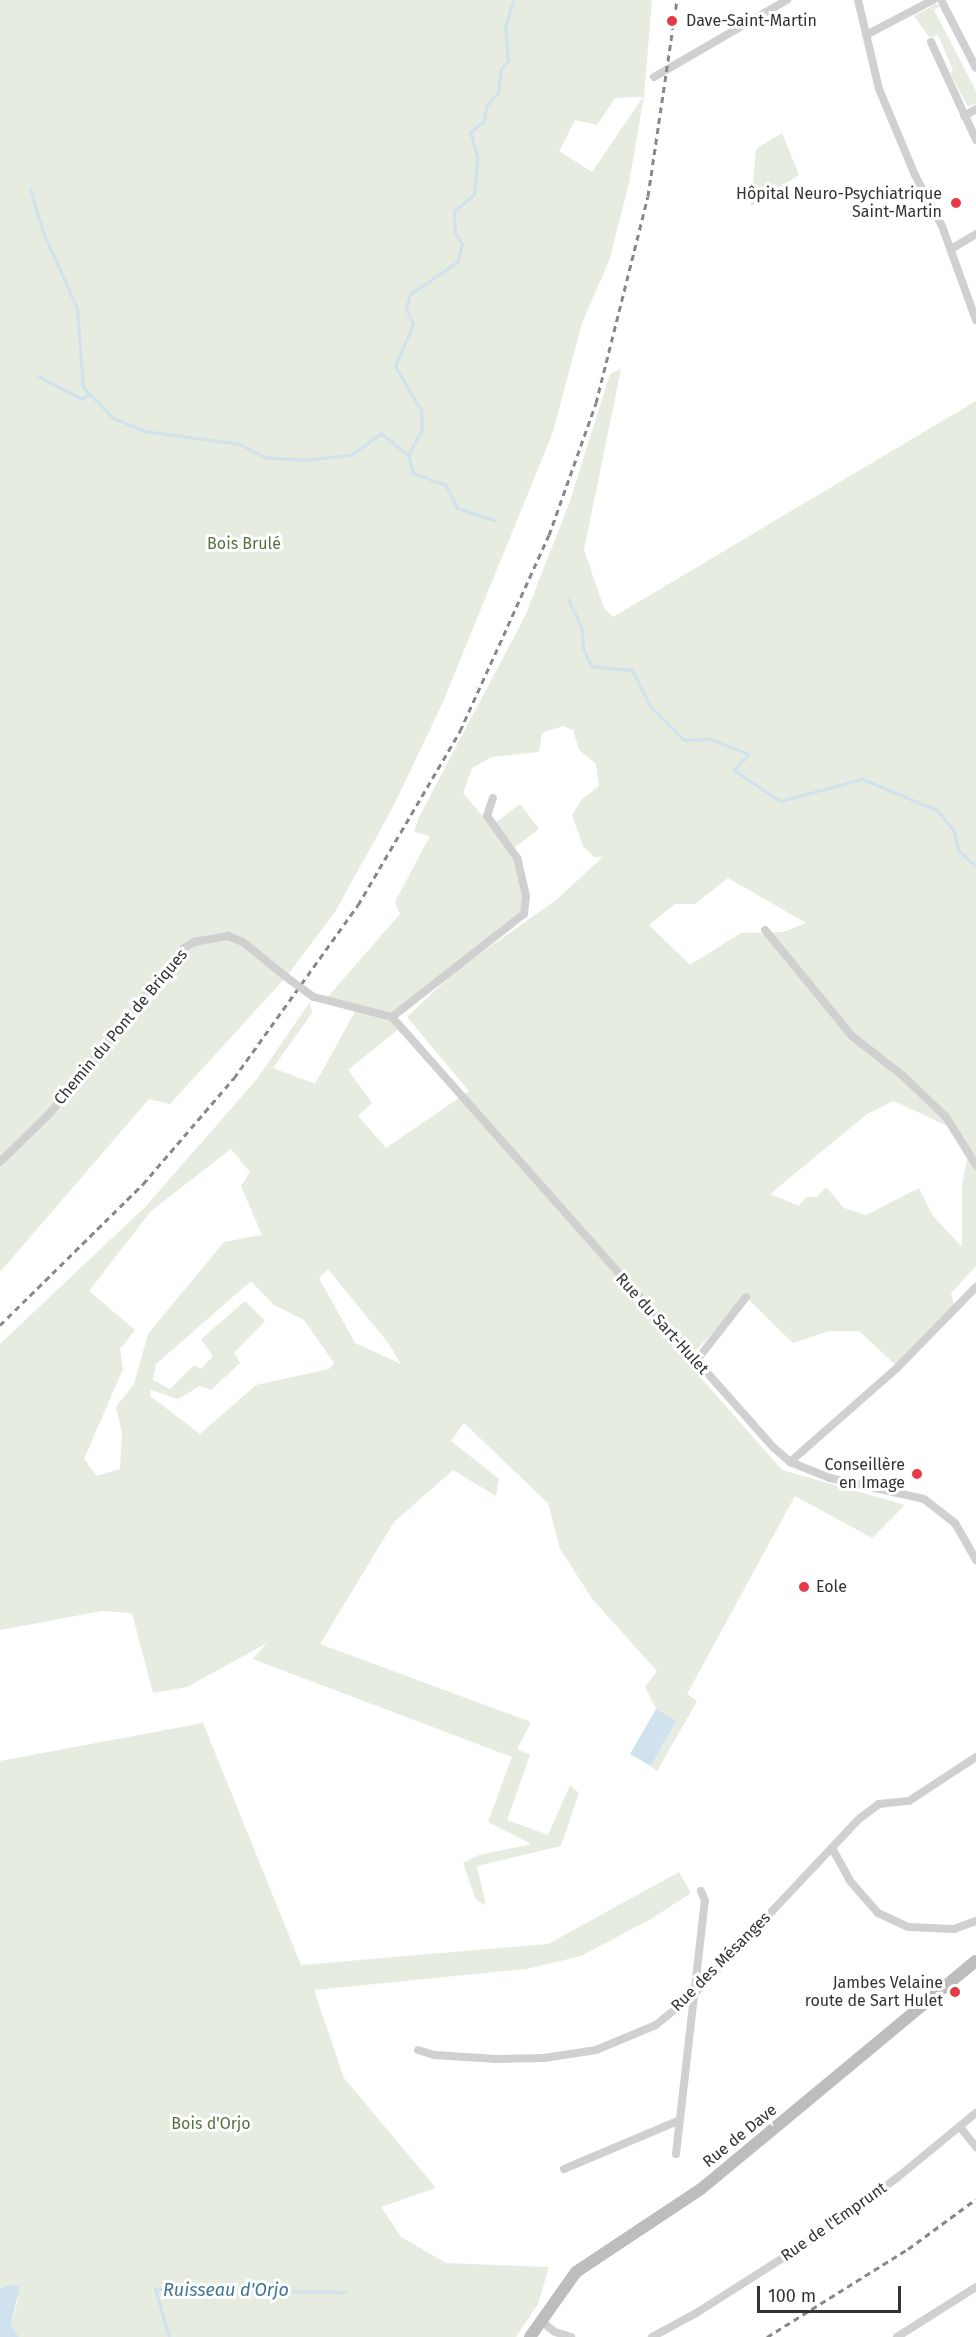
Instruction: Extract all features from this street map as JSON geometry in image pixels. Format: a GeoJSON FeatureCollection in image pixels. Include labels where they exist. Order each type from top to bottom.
{"type":"FeatureCollection","features":[{"type":"Feature","properties":{"kind":"main road","name":"Rue de Dave"},"geometry":{"type":"LineString","coordinates":[[530,2337],[540,2320],[582,2268],[701,2188],[976,1961]]}},
{"type":"Feature","properties":{"kind":"street"},"geometry":{"type":"LineString","coordinates":[[654,77],[787,0]]}},
{"type":"Feature","properties":{"kind":"street"},"geometry":{"type":"LineString","coordinates":[[858,0],[879,89],[915,175],[951,249],[976,320]]}},
{"type":"Feature","properties":{"kind":"street"},"geometry":{"type":"LineString","coordinates":[[866,34],[933,0]]}},
{"type":"Feature","properties":{"kind":"street"},"geometry":{"type":"LineString","coordinates":[[941,0],[976,69]]}},
{"type":"Feature","properties":{"kind":"street"},"geometry":{"type":"LineString","coordinates":[[931,42],[976,140]]}},
{"type":"Feature","properties":{"kind":"street"},"geometry":{"type":"LineString","coordinates":[[964,116],[976,109]]}},
{"type":"Feature","properties":{"kind":"street"},"geometry":{"type":"LineString","coordinates":[[951,249],[976,234]]}},
{"type":"Feature","properties":{"kind":"street"},"geometry":{"type":"LineString","coordinates":[[392,1017],[524,914],[526,896],[517,858],[487,816],[493,798]]}},
{"type":"Feature","properties":{"kind":"street"},"geometry":{"type":"LineString","coordinates":[[765,930],[852,1036],[902,1075],[946,1117],[976,1165]]}},
{"type":"Feature","properties":{"kind":"street","name":"Chemin du Pont de Briques"},"geometry":{"type":"LineString","coordinates":[[0,1162],[50,1113],[194,942],[228,936],[243,942],[314,997],[392,1017]]}},
{"type":"Feature","properties":{"kind":"street","name":"Rue du Sart-Hulet"},"geometry":{"type":"LineString","coordinates":[[392,1017],[696,1361],[790,1462],[830,1478],[924,1498],[955,1523],[976,1560]]}},
{"type":"Feature","properties":{"kind":"street"},"geometry":{"type":"LineString","coordinates":[[790,1462],[898,1367],[922,1339],[976,1287]]}},
{"type":"Feature","properties":{"kind":"street"},"geometry":{"type":"LineString","coordinates":[[696,1361],[746,1297]]}},
{"type":"Feature","properties":{"kind":"street","name":"Rue des Mésanges"},"geometry":{"type":"LineString","coordinates":[[418,2050],[434,2055],[497,2059],[596,2050],[656,2025],[695,1993],[859,1818],[879,1804],[909,1801],[976,1757]]}},
{"type":"Feature","properties":{"kind":"street"},"geometry":{"type":"LineString","coordinates":[[832,1848],[850,1881],[878,1913],[908,1927],[954,1929],[976,1921]]}},
{"type":"Feature","properties":{"kind":"street"},"geometry":{"type":"LineString","coordinates":[[676,2154],[705,1901],[701,1891]]}},
{"type":"Feature","properties":{"kind":"street","name":"Rue de l'Emprunt"},"geometry":{"type":"LineString","coordinates":[[652,2337],[698,2312],[822,2233],[976,2113]]}},
{"type":"Feature","properties":{"kind":"street"},"geometry":{"type":"LineString","coordinates":[[564,2169],[680,2120]]}},
{"type":"Feature","properties":{"kind":"street"},"geometry":{"type":"LineString","coordinates":[[960,2127],[976,2147]]}},
{"type":"Feature","properties":{"kind":"street"},"geometry":{"type":"LineString","coordinates":[[897,2337],[976,2287]]}},
{"type":"Feature","properties":{"kind":"street"},"geometry":{"type":"LineString","coordinates":[[540,2320],[554,2335],[571,2337]]}},
{"type":"Feature","properties":{"kind":"green space","name":"Bois Brulé"},"geometry":{"type":"Polygon","coordinates":[[[0,0],[652,0],[644,96],[629,183],[609,261],[582,323],[553,432],[443,702],[393,807],[335,912],[286,977],[170,1104],[149,1099],[0,1272],[0,0]],[[643,97],[615,98],[597,125],[575,120],[559,151],[592,172],[643,97]]]}},
{"type":"Feature","properties":{"kind":"green space"},"geometry":{"type":"Polygon","coordinates":[[[935,4],[940,6],[934,10],[976,91],[976,103],[968,107],[950,73],[953,70],[938,35],[929,37],[914,16],[935,4]]]}},
{"type":"Feature","properties":{"kind":"green space"},"geometry":{"type":"Polygon","coordinates":[[[782,133],[799,175],[751,206],[756,149],[782,133]]]}},
{"type":"Feature","properties":{"kind":"green space"},"geometry":{"type":"Polygon","coordinates":[[[621,369],[584,550],[604,608],[613,617],[976,401],[976,1266],[951,1293],[955,1308],[898,1367],[859,1331],[829,1331],[793,1343],[746,1297],[686,1361],[782,1470],[905,1505],[872,1538],[795,1496],[687,1694],[697,1701],[657,1771],[651,1766],[677,1721],[656,1709],[645,1687],[657,1671],[593,1600],[560,1549],[548,1503],[464,1423],[451,1441],[499,1479],[496,1496],[453,1470],[394,1522],[320,1644],[531,1722],[517,1749],[530,1755],[507,1820],[548,1835],[570,1785],[579,1793],[561,1846],[477,1866],[486,1905],[476,1900],[463,1863],[479,1855],[532,1844],[488,1822],[512,1757],[253,1659],[267,1643],[187,1687],[153,1693],[132,1613],[102,1611],[0,1630],[0,1344],[146,1206],[257,1079],[310,1002],[312,1013],[273,1068],[315,1084],[357,1008],[325,1000],[400,914],[395,902],[430,836],[414,832],[419,817],[525,616],[569,504],[610,374],[621,369]],[[563,726],[542,733],[539,752],[492,757],[472,768],[463,793],[491,826],[520,804],[539,829],[511,850],[517,858],[524,914],[392,1017],[401,1027],[348,1070],[372,1103],[358,1116],[386,1148],[469,1091],[407,1017],[457,970],[556,900],[603,857],[594,857],[583,846],[572,815],[581,800],[599,786],[596,764],[579,750],[573,730],[563,726]],[[728,878],[695,904],[675,904],[649,925],[690,965],[741,933],[783,932],[806,923],[728,878]],[[894,1101],[867,1114],[770,1194],[799,1206],[806,1197],[817,1197],[826,1187],[844,1208],[866,1215],[919,1188],[933,1216],[962,1247],[962,1185],[969,1150],[958,1131],[894,1101]],[[231,1149],[151,1211],[89,1291],[135,1330],[120,1349],[123,1369],[84,1459],[97,1476],[120,1469],[122,1433],[116,1407],[134,1384],[148,1334],[224,1242],[262,1235],[241,1186],[250,1172],[231,1149]],[[328,1269],[319,1278],[355,1343],[401,1364],[389,1344],[328,1269]],[[251,1281],[156,1364],[153,1380],[170,1389],[194,1365],[201,1369],[213,1356],[201,1339],[245,1301],[265,1321],[234,1353],[240,1363],[211,1390],[200,1386],[178,1399],[151,1390],[150,1396],[200,1434],[256,1385],[329,1369],[334,1363],[304,1320],[274,1305],[251,1281]]]}},
{"type":"Feature","properties":{"kind":"green space","name":"Bois d'Orjo"},"geometry":{"type":"Polygon","coordinates":[[[203,1723],[301,1965],[548,1944],[679,1872],[691,1893],[651,1919],[581,1956],[526,1969],[314,1990],[344,2078],[436,2188],[381,2207],[401,2237],[446,2263],[549,2267],[538,2304],[516,2337],[19,2337],[11,2324],[18,2300],[7,2285],[0,2289],[0,1761],[203,1723]]]}},
{"type":"Feature","properties":{"kind":"water"},"geometry":{"type":"Polygon","coordinates":[[[656,1709],[677,1721],[651,1766],[630,1754],[656,1709]]]}},
{"type":"Feature","properties":{"kind":"water"},"geometry":{"type":"Polygon","coordinates":[[[7,2285],[20,2286],[11,2324],[19,2337],[0,2337],[0,2289],[7,2285]]]}},
{"type":"Feature","properties":{"kind":"waterway"},"geometry":{"type":"LineString","coordinates":[[494,520],[457,508],[446,485],[413,473],[408,456],[422,429],[421,410],[395,366],[413,324],[406,308],[410,294],[457,262],[462,244],[455,232],[454,211],[474,194],[477,156],[470,132],[484,121],[486,106],[498,93],[501,69],[508,61],[505,27],[513,0]]}},
{"type":"Feature","properties":{"kind":"waterway"},"geometry":{"type":"LineString","coordinates":[[30,189],[43,232],[77,308],[83,387],[113,418],[145,431],[240,444],[263,457],[302,460],[351,455],[381,433],[408,456]]}},
{"type":"Feature","properties":{"kind":"waterway"},"geometry":{"type":"LineString","coordinates":[[38,376],[82,399],[89,394]]}},
{"type":"Feature","properties":{"kind":"waterway"},"geometry":{"type":"LineString","coordinates":[[568,599],[582,629],[583,648],[591,666],[632,670],[650,706],[684,740],[710,739],[749,754],[734,770],[780,801],[862,779],[937,810],[954,831],[958,850],[976,866]]}},
{"type":"Feature","properties":{"kind":"waterway","name":"Ruisseau d'Orjo"},"geometry":{"type":"LineString","coordinates":[[169,2337],[155,2289],[346,2292]]}},
{"type":"Feature","properties":{"kind":"railway"},"geometry":{"type":"LineString","coordinates":[[0,1325],[143,1184],[234,1078],[358,905],[460,731],[549,535],[596,403],[648,196],[677,0]]}},
{"type":"Feature","properties":{"kind":"railway"},"geometry":{"type":"LineString","coordinates":[[767,2337],[908,2249],[976,2199]]}},
{"type":"Feature","properties":{"kind":"place","name":"Dave-Saint-Martin"},"geometry":{"type":"Point","coordinates":[672,21]}},
{"type":"Feature","properties":{"kind":"place","name":"Hôpital Neuro-Psychiatrique Saint-Martin"},"geometry":{"type":"Point","coordinates":[956,203]}},
{"type":"Feature","properties":{"kind":"place","name":"Conseillère en Image"},"geometry":{"type":"Point","coordinates":[917,1474]}},
{"type":"Feature","properties":{"kind":"place","name":"Eole"},"geometry":{"type":"Point","coordinates":[804,1587]}},
{"type":"Feature","properties":{"kind":"place","name":"Jambes Velaine route de Sart Hulet"},"geometry":{"type":"Point","coordinates":[955,1992]}}]}
